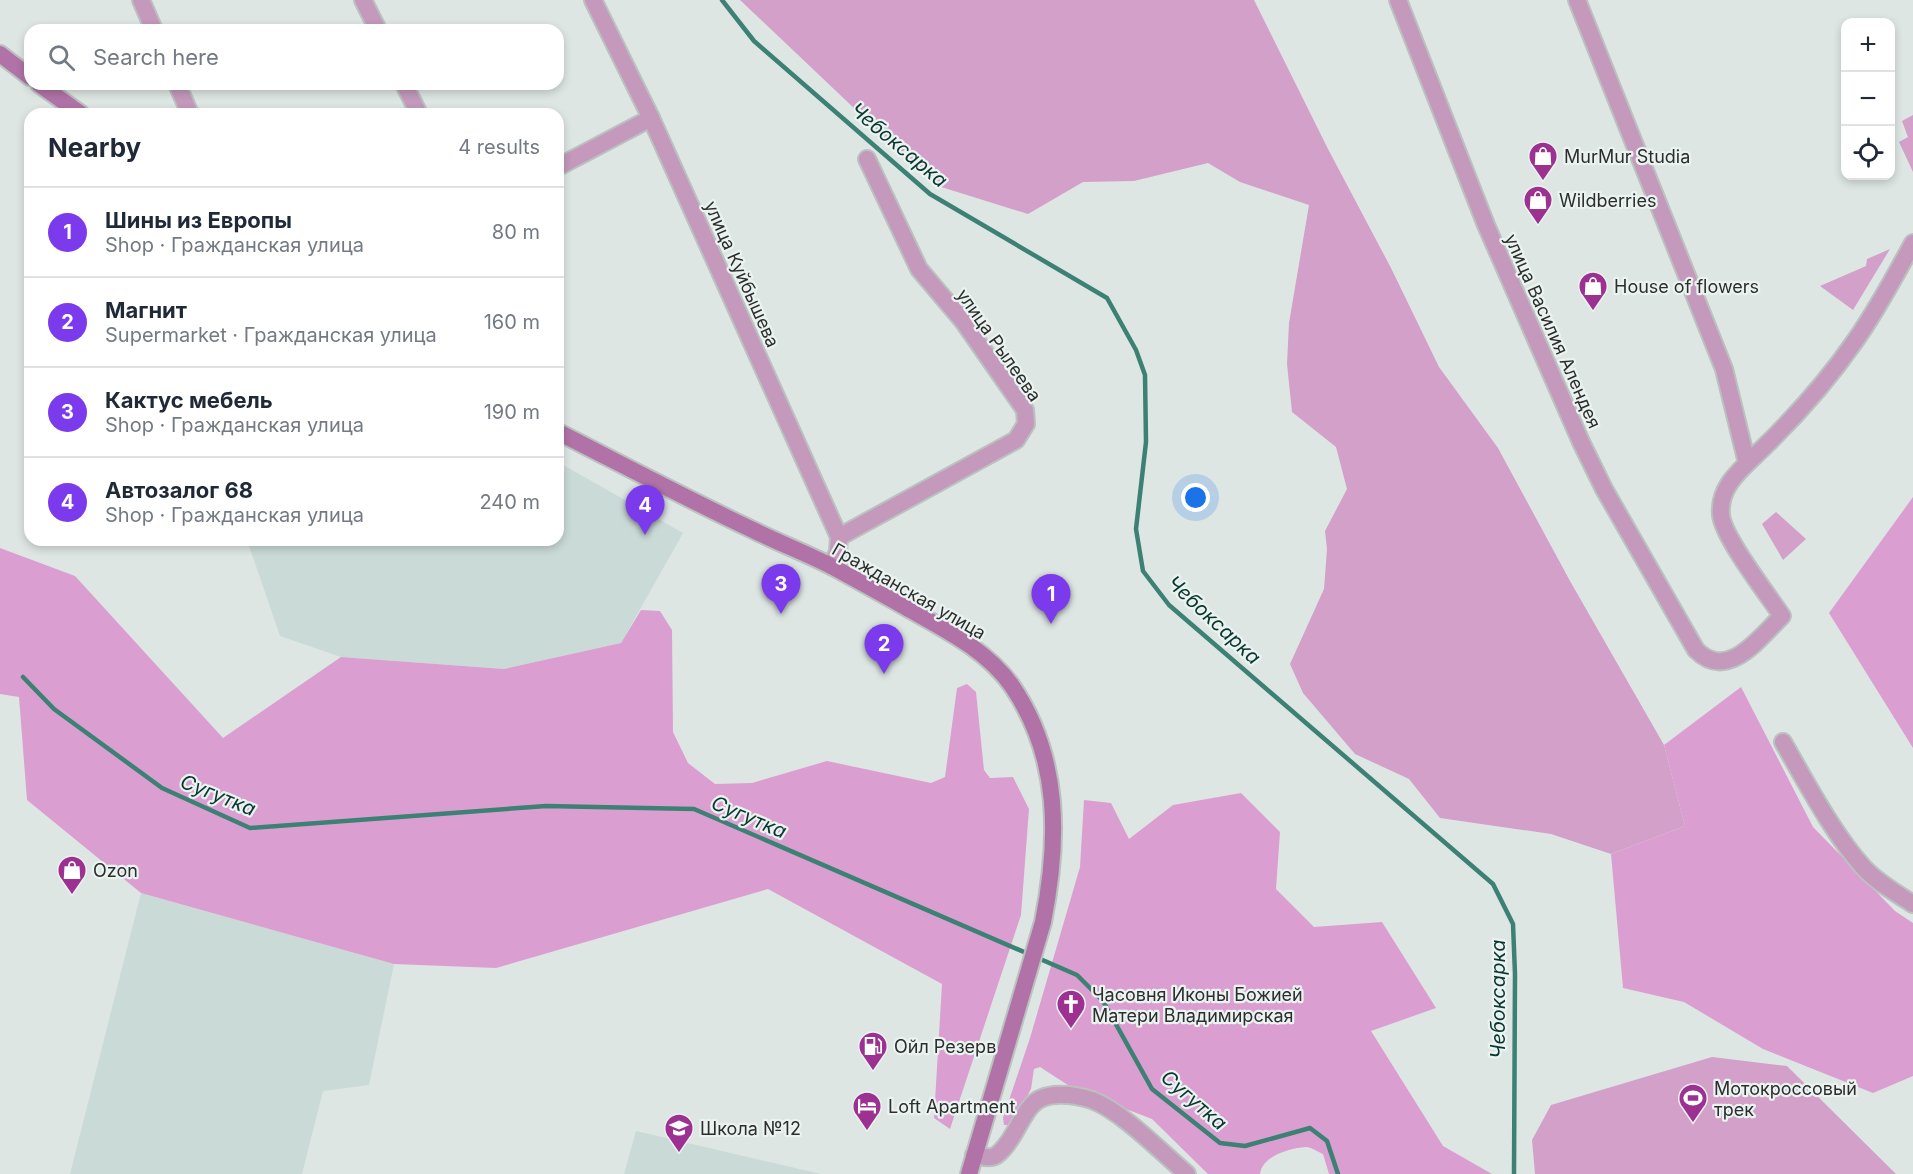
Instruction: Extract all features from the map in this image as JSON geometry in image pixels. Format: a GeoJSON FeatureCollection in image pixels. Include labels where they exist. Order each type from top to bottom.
{"type":"FeatureCollection","features":[{"type":"Feature","properties":{"kind":"main road"},"geometry":{"type":"LineString","coordinates":[[0,54],[24,72]]}},
{"type":"Feature","properties":{"kind":"main road"},"geometry":{"type":"LineString","coordinates":[[47,90],[73,108]]}},
{"type":"Feature","properties":{"kind":"main road","name":"Гражданская улица"},"geometry":{"type":"LineString","coordinates":[[564,435],[753,530],[831,566],[942,628],[989,661],[1011,685],[1027,712],[1048,768],[1053,807],[1053,863],[1043,922],[969,1174]]}},
{"type":"Feature","properties":{"kind":"street"},"geometry":{"type":"LineString","coordinates":[[141,0],[151,24]]}},
{"type":"Feature","properties":{"kind":"street"},"geometry":{"type":"LineString","coordinates":[[363,0],[375,24]]}},
{"type":"Feature","properties":{"kind":"street","name":"улица Куйбышева"},"geometry":{"type":"LineString","coordinates":[[593,0],[651,118],[839,537]]}},
{"type":"Feature","properties":{"kind":"street","name":"улица Василия Алендея"},"geometry":{"type":"LineString","coordinates":[[1398,0],[1485,225],[1581,442],[1604,489],[1696,650],[1708,659],[1717,662],[1734,659],[1782,616],[1728,535],[1721,516],[1721,506],[1728,484],[1747,463]]}},
{"type":"Feature","properties":{"kind":"street"},"geometry":{"type":"LineString","coordinates":[[1578,0],[1724,369],[1747,463],[1788,424],[1836,368],[1880,302],[1913,243]]}},
{"type":"Feature","properties":{"kind":"street"},"geometry":{"type":"LineString","coordinates":[[180,90],[187,108]]}},
{"type":"Feature","properties":{"kind":"street"},"geometry":{"type":"LineString","coordinates":[[407,90],[416,108]]}},
{"type":"Feature","properties":{"kind":"street"},"geometry":{"type":"LineString","coordinates":[[564,164],[651,118]]}},
{"type":"Feature","properties":{"kind":"street","name":"улица Рылеева"},"geometry":{"type":"LineString","coordinates":[[839,537],[1016,440],[1026,424],[1025,410],[970,331],[919,269],[867,159]]}},
{"type":"Feature","properties":{"kind":"street"},"geometry":{"type":"LineString","coordinates":[[831,566],[838,552],[839,537]]}},
{"type":"Feature","properties":{"kind":"street"},"geometry":{"type":"LineString","coordinates":[[1783,742],[1830,821],[1863,867],[1881,884],[1913,904]]}},
{"type":"Feature","properties":{"kind":"street"},"geometry":{"type":"LineString","coordinates":[[974,1155],[991,1158],[998,1155],[1030,1106],[1038,1099],[1053,1095],[1071,1095],[1093,1101],[1118,1115],[1186,1174]]}},
{"type":"Feature","properties":{"kind":"shaded area"},"geometry":{"type":"Polygon","coordinates":[[[740,0],[1254,0],[1439,367],[1498,448],[1570,581],[1664,745],[1685,826],[1611,854],[1551,834],[1440,818],[1409,779],[1355,754],[1303,693],[1290,664],[1324,589],[1327,549],[1325,531],[1347,489],[1336,447],[1292,412],[1287,364],[1289,323],[1309,205],[1240,182],[1208,163],[1134,181],[1083,182],[1028,214],[935,185],[740,0]]]}},
{"type":"Feature","properties":{"kind":"shaded area"},"geometry":{"type":"Polygon","coordinates":[[[1913,115],[1913,172],[1899,142],[1908,137],[1902,121],[1913,115]]]}},
{"type":"Feature","properties":{"kind":"shaded area"},"geometry":{"type":"Polygon","coordinates":[[[1890,249],[1853,310],[1820,286],[1866,266],[1867,259],[1890,249]]]}},
{"type":"Feature","properties":{"kind":"shaded area"},"geometry":{"type":"Polygon","coordinates":[[[564,465],[683,533],[621,643],[504,669],[341,657],[280,636],[249,546],[564,546],[564,465]]]}},
{"type":"Feature","properties":{"kind":"shaded area"},"geometry":{"type":"Polygon","coordinates":[[[1913,497],[1913,748],[1829,613],[1913,497]]]}},
{"type":"Feature","properties":{"kind":"shaded area"},"geometry":{"type":"Polygon","coordinates":[[[1776,512],[1806,539],[1783,560],[1762,524],[1776,512]]]}},
{"type":"Feature","properties":{"kind":"shaded area"},"geometry":{"type":"Polygon","coordinates":[[[0,548],[75,576],[223,738],[341,657],[504,669],[621,643],[641,610],[660,611],[672,630],[673,732],[688,763],[715,784],[752,783],[827,761],[931,783],[945,777],[957,688],[967,684],[976,692],[984,770],[990,778],[1013,777],[1029,809],[1021,915],[950,1129],[934,1118],[942,984],[768,889],[496,968],[394,964],[141,893],[27,800],[19,697],[0,694],[0,548]]]}},
{"type":"Feature","properties":{"kind":"shaded area"},"geometry":{"type":"Polygon","coordinates":[[[1741,687],[1813,827],[1895,911],[1913,923],[1913,1076],[1873,1093],[1763,1049],[1684,1002],[1623,988],[1611,854],[1685,826],[1664,745],[1741,687]]]}},
{"type":"Feature","properties":{"kind":"shaded area"},"geometry":{"type":"Polygon","coordinates":[[[1241,793],[1280,832],[1276,889],[1314,927],[1382,922],[1436,1008],[1371,1031],[1443,1146],[1492,1174],[1329,1174],[1323,1154],[1306,1147],[1285,1151],[1271,1158],[1266,1162],[1260,1174],[1208,1174],[1152,1119],[1074,1089],[1040,1067],[1034,1069],[1031,1089],[1012,1125],[1004,1125],[1003,1118],[1030,1038],[1080,867],[1084,800],[1111,803],[1129,839],[1173,805],[1241,793]]]}},
{"type":"Feature","properties":{"kind":"shaded area"},"geometry":{"type":"Polygon","coordinates":[[[141,893],[394,964],[369,1085],[323,1091],[302,1174],[70,1174],[141,893]]]}},
{"type":"Feature","properties":{"kind":"shaded area","name":"Мотокроссовый трек"},"geometry":{"type":"Polygon","coordinates":[[[1712,1057],[1787,1066],[1896,1174],[1535,1174],[1532,1140],[1551,1105],[1712,1057]]]}},
{"type":"Feature","properties":{"kind":"shaded area","name":"Школа №12"},"geometry":{"type":"Polygon","coordinates":[[[636,1131],[821,1174],[624,1174],[636,1131]]]}},
{"type":"Feature","properties":{"kind":"waterway","name":"Чебоксарка"},"geometry":{"type":"LineString","coordinates":[[722,0],[754,41],[930,194],[1107,298],[1136,350],[1145,375],[1146,442],[1136,529],[1143,571],[1169,605],[1493,884],[1513,924],[1514,1174]]}},
{"type":"Feature","properties":{"kind":"waterway","name":"Сугутка"},"geometry":{"type":"LineString","coordinates":[[23,677],[54,709],[162,788],[250,828],[546,806],[694,809],[1077,975],[1103,1001],[1152,1089],[1220,1143],[1245,1146],[1310,1128],[1327,1141],[1338,1174]]}},
{"type":"Feature","properties":{"kind":"place","name":"MurMur Studia"},"geometry":{"type":"Point","coordinates":[1543,182]}},
{"type":"Feature","properties":{"kind":"place","name":"Wildberries"},"geometry":{"type":"Point","coordinates":[1538,226]}},
{"type":"Feature","properties":{"kind":"place","name":"House of flowers"},"geometry":{"type":"Point","coordinates":[1593,312]}},
{"type":"Feature","properties":{"kind":"place","name":"Автозалог 68"},"geometry":{"type":"Point","coordinates":[645,535]}},
{"type":"Feature","properties":{"kind":"place","name":"Кактус мебель"},"geometry":{"type":"Point","coordinates":[781,614]}},
{"type":"Feature","properties":{"kind":"place","name":"Шины из Европы"},"geometry":{"type":"Point","coordinates":[1051,624]}},
{"type":"Feature","properties":{"kind":"place","name":"Магнит"},"geometry":{"type":"Point","coordinates":[884,674]}},
{"type":"Feature","properties":{"kind":"place","name":"Ozon"},"geometry":{"type":"Point","coordinates":[72,896]}},
{"type":"Feature","properties":{"kind":"place","name":"Часовня Иконы Божией Матери Владимирская"},"geometry":{"type":"Point","coordinates":[1071,1030]}},
{"type":"Feature","properties":{"kind":"place","name":"Ойл Резерв"},"geometry":{"type":"Point","coordinates":[873,1072]}},
{"type":"Feature","properties":{"kind":"place","name":"Мотокроссовый трек"},"geometry":{"type":"Point","coordinates":[1693,1124]}},
{"type":"Feature","properties":{"kind":"place","name":"Loft Apartment"},"geometry":{"type":"Point","coordinates":[867,1132]}},
{"type":"Feature","properties":{"kind":"place","name":"Школа №12"},"geometry":{"type":"Point","coordinates":[679,1154]}}]}
